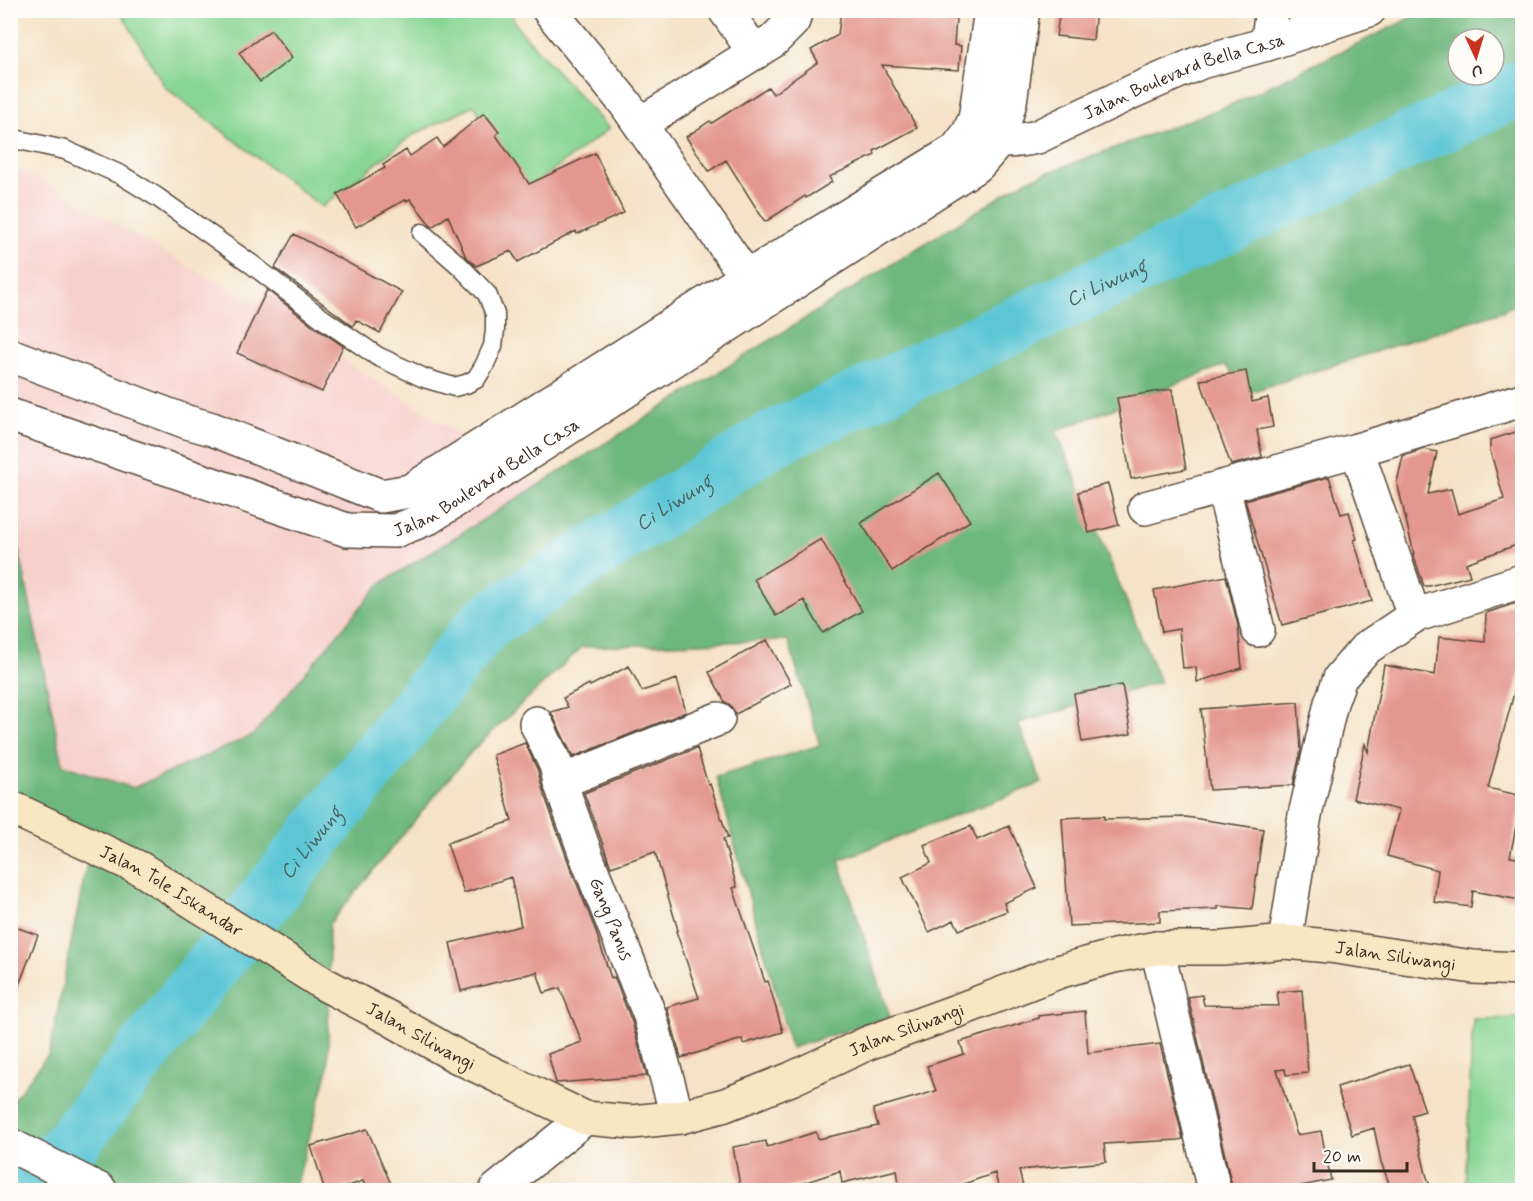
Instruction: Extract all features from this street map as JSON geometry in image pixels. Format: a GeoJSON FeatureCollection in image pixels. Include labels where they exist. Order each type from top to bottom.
{"type":"FeatureCollection","features":[{"type":"Feature","properties":{"kind":"main road","name":"Jalan Tole Iskandar"},"geometry":{"type":"LineString","coordinates":[[10,807],[141,869],[324,984]]}},
{"type":"Feature","properties":{"kind":"main road","name":"Jalan Siliwangi"},"geometry":{"type":"LineString","coordinates":[[324,984],[456,1056],[585,1118],[632,1122],[680,1117],[725,1105],[868,1043],[1058,972],[1114,956],[1157,948],[1223,948],[1285,942],[1329,946],[1473,967],[1522,969]]}},
{"type":"Feature","properties":{"kind":"street"},"geometry":{"type":"LineString","coordinates":[[549,10],[626,103],[755,289]]}},
{"type":"Feature","properties":{"kind":"street"},"geometry":{"type":"LineString","coordinates":[[725,10],[755,53]]}},
{"type":"Feature","properties":{"kind":"street"},"geometry":{"type":"LineString","coordinates":[[640,124],[774,42],[793,21],[796,10]]}},
{"type":"Feature","properties":{"kind":"street","name":"Jalan Boulevard Bella Casa"},"geometry":{"type":"LineString","coordinates":[[984,138],[975,119],[991,10]]}},
{"type":"Feature","properties":{"kind":"street","name":"Jalan Boulevard Bella Casa"},"geometry":{"type":"LineString","coordinates":[[10,356],[187,422],[212,429],[381,496],[410,491],[755,289],[972,170],[979,164],[984,138],[1010,102],[1023,10]]}},
{"type":"Feature","properties":{"kind":"street"},"geometry":{"type":"LineString","coordinates":[[1267,44],[1272,10]]}},
{"type":"Feature","properties":{"kind":"street","name":"Jalan Boulevard Bella Casa"},"geometry":{"type":"LineString","coordinates":[[984,138],[1019,141],[1037,137],[1201,62],[1267,44],[1369,10]]}},
{"type":"Feature","properties":{"kind":"street","name":"Jalan Boulevard Bella Casa"},"geometry":{"type":"LineString","coordinates":[[10,415],[347,530],[395,531],[428,518],[755,289]]}},
{"type":"Feature","properties":{"kind":"street"},"geometry":{"type":"LineString","coordinates":[[1145,508],[1357,450],[1522,400]]}},
{"type":"Feature","properties":{"kind":"street"},"geometry":{"type":"LineString","coordinates":[[169,469],[187,422]]}},
{"type":"Feature","properties":{"kind":"street"},"geometry":{"type":"LineString","coordinates":[[1357,450],[1414,616]]}},
{"type":"Feature","properties":{"kind":"street"},"geometry":{"type":"LineString","coordinates":[[1223,487],[1258,630]]}},
{"type":"Feature","properties":{"kind":"street"},"geometry":{"type":"LineString","coordinates":[[410,491],[428,518]]}},
{"type":"Feature","properties":{"kind":"street"},"geometry":{"type":"LineString","coordinates":[[1285,942],[1305,815],[1331,703],[1340,678],[1365,649],[1414,616],[1522,581]]}},
{"type":"Feature","properties":{"kind":"street"},"geometry":{"type":"LineString","coordinates":[[560,782],[718,719]]}},
{"type":"Feature","properties":{"kind":"street","name":"Gang Panus"},"geometry":{"type":"LineString","coordinates":[[536,723],[556,765],[587,858],[650,1016],[672,1101],[680,1117]]}},
{"type":"Feature","properties":{"kind":"street"},"geometry":{"type":"LineString","coordinates":[[1157,948],[1214,1191]]}},
{"type":"Feature","properties":{"kind":"street"},"geometry":{"type":"LineString","coordinates":[[495,1191],[585,1118]]}},
{"type":"Feature","properties":{"kind":"street"},"geometry":{"type":"LineString","coordinates":[[10,1145],[100,1191]]}},
{"type":"Feature","properties":{"kind":"lane"},"geometry":{"type":"LineString","coordinates":[[10,138],[65,150],[121,175],[157,197],[377,356],[424,378],[454,387],[476,379],[484,366],[493,346],[495,314],[487,294],[460,266],[422,233]]}},
{"type":"Feature","properties":{"kind":"shaded area"},"geometry":{"type":"Polygon","coordinates":[[[10,166],[33,176],[285,322],[538,485],[380,584],[253,735],[133,788],[63,765],[17,541],[11,538],[10,166]]]}},
{"type":"Feature","properties":{"kind":"green space"},"geometry":{"type":"Polygon","coordinates":[[[120,11],[510,11],[518,28],[609,129],[526,190],[474,105],[411,136],[322,207],[165,87],[120,11]]]}},
{"type":"Feature","properties":{"kind":"green space"},"geometry":{"type":"Polygon","coordinates":[[[1425,11],[1522,11],[1522,301],[1502,311],[1250,392],[1225,365],[1056,431],[1160,682],[1018,723],[1042,783],[839,860],[890,1017],[791,1048],[716,777],[820,745],[788,640],[582,647],[472,751],[329,924],[328,1069],[295,1190],[11,1190],[10,1104],[49,1054],[92,838],[11,792],[11,538],[17,540],[63,765],[133,788],[253,735],[380,584],[1025,181],[1230,105],[1425,11]]]}},
{"type":"Feature","properties":{"kind":"green space"},"geometry":{"type":"Polygon","coordinates":[[[1522,1018],[1522,1190],[1465,1190],[1473,1019],[1522,1018]]]}},
{"type":"Feature","properties":{"kind":"building"},"geometry":{"type":"Polygon","coordinates":[[[841,10],[882,10],[956,19],[954,45],[961,46],[959,70],[882,65],[917,128],[874,151],[875,155],[829,177],[832,182],[806,198],[805,196],[765,222],[726,160],[709,171],[686,137],[768,87],[773,94],[818,62],[811,50],[838,35],[841,10]]]}},
{"type":"Feature","properties":{"kind":"building"},"geometry":{"type":"Polygon","coordinates":[[[1060,10],[1096,10],[1093,40],[1056,36],[1060,10]]]}},
{"type":"Feature","properties":{"kind":"building"},"geometry":{"type":"Polygon","coordinates":[[[271,30],[292,58],[260,82],[239,53],[271,30]]]}},
{"type":"Feature","properties":{"kind":"building"},"geometry":{"type":"Polygon","coordinates":[[[484,113],[499,132],[496,135],[529,184],[595,153],[624,213],[577,234],[576,231],[518,262],[511,251],[476,266],[466,257],[448,216],[432,227],[410,199],[356,227],[337,194],[385,168],[383,165],[406,150],[410,156],[437,138],[443,147],[484,113]]]}},
{"type":"Feature","properties":{"kind":"building"},"geometry":{"type":"Polygon","coordinates":[[[294,234],[402,292],[380,333],[356,320],[353,326],[275,268],[294,234]]]}},
{"type":"Feature","properties":{"kind":"building"},"geometry":{"type":"Polygon","coordinates":[[[267,290],[343,346],[322,392],[237,353],[267,290]]]}},
{"type":"Feature","properties":{"kind":"building"},"geometry":{"type":"Polygon","coordinates":[[[1246,371],[1252,402],[1268,398],[1273,427],[1257,430],[1262,457],[1231,465],[1200,380],[1246,371]]]}},
{"type":"Feature","properties":{"kind":"building"},"geometry":{"type":"Polygon","coordinates":[[[1172,389],[1186,469],[1131,479],[1117,398],[1172,389]]]}},
{"type":"Feature","properties":{"kind":"building"},"geometry":{"type":"Polygon","coordinates":[[[1522,430],[1522,543],[1466,563],[1470,576],[1424,586],[1413,554],[1397,482],[1403,456],[1424,449],[1437,452],[1428,494],[1451,489],[1458,514],[1504,499],[1490,450],[1490,440],[1522,430]]]}},
{"type":"Feature","properties":{"kind":"building"},"geometry":{"type":"Polygon","coordinates":[[[939,473],[970,521],[892,571],[861,523],[939,473]]]}},
{"type":"Feature","properties":{"kind":"building"},"geometry":{"type":"Polygon","coordinates":[[[1329,477],[1341,514],[1349,512],[1357,539],[1354,540],[1372,601],[1282,625],[1245,500],[1329,477]]]}},
{"type":"Feature","properties":{"kind":"building"},"geometry":{"type":"Polygon","coordinates":[[[1108,484],[1119,525],[1089,533],[1078,492],[1108,484]]]}},
{"type":"Feature","properties":{"kind":"building"},"geometry":{"type":"Polygon","coordinates":[[[821,539],[862,611],[823,633],[804,600],[776,616],[754,579],[821,539]]]}},
{"type":"Feature","properties":{"kind":"building"},"geometry":{"type":"Polygon","coordinates":[[[1226,576],[1238,626],[1242,668],[1197,682],[1196,667],[1183,668],[1179,629],[1162,632],[1154,590],[1226,576]]]}},
{"type":"Feature","properties":{"kind":"building"},"geometry":{"type":"Polygon","coordinates":[[[1513,604],[1522,604],[1521,668],[1488,788],[1522,796],[1510,857],[1522,859],[1520,900],[1473,891],[1471,907],[1434,902],[1438,870],[1387,856],[1399,810],[1353,799],[1365,744],[1368,752],[1384,665],[1435,675],[1439,637],[1485,642],[1486,613],[1513,604]]]}},
{"type":"Feature","properties":{"kind":"building"},"geometry":{"type":"Polygon","coordinates":[[[767,640],[791,684],[736,714],[725,702],[709,672],[767,640]]]}},
{"type":"Feature","properties":{"kind":"building"},"geometry":{"type":"Polygon","coordinates":[[[629,666],[642,691],[677,679],[686,712],[573,757],[551,712],[568,707],[563,698],[629,666]]]}},
{"type":"Feature","properties":{"kind":"building"},"geometry":{"type":"Polygon","coordinates":[[[1122,685],[1131,734],[1082,742],[1074,694],[1122,685]]]}},
{"type":"Feature","properties":{"kind":"building"},"geometry":{"type":"Polygon","coordinates":[[[1298,702],[1301,750],[1293,785],[1210,790],[1201,709],[1298,702]]]}},
{"type":"Feature","properties":{"kind":"building"},"geometry":{"type":"Polygon","coordinates":[[[525,743],[538,771],[542,788],[611,978],[614,977],[632,1022],[647,1076],[556,1083],[548,1054],[582,1042],[560,988],[544,993],[537,972],[461,991],[450,943],[521,926],[511,877],[464,893],[447,843],[512,821],[493,755],[525,743]]]}},
{"type":"Feature","properties":{"kind":"building"},"geometry":{"type":"Polygon","coordinates":[[[697,748],[728,838],[723,839],[737,887],[733,888],[765,982],[768,981],[783,1032],[743,1044],[742,1039],[681,1058],[667,1007],[699,998],[676,931],[678,930],[655,852],[611,867],[584,793],[697,748]]]}},
{"type":"Feature","properties":{"kind":"building"},"geometry":{"type":"Polygon","coordinates":[[[1104,816],[1104,819],[1186,817],[1263,829],[1252,909],[1218,906],[1218,909],[1160,911],[1160,922],[1069,926],[1062,818],[1104,816]]]}},
{"type":"Feature","properties":{"kind":"building"},"geometry":{"type":"Polygon","coordinates":[[[971,826],[977,840],[1009,826],[1037,888],[1004,903],[1007,911],[959,930],[954,920],[929,932],[902,877],[931,863],[924,845],[971,826]]]}},
{"type":"Feature","properties":{"kind":"building"},"geometry":{"type":"Polygon","coordinates":[[[10,925],[38,935],[13,1001],[10,1000],[10,925]]]}},
{"type":"Feature","properties":{"kind":"building"},"geometry":{"type":"Polygon","coordinates":[[[1302,990],[1308,1073],[1286,1075],[1285,1069],[1277,1070],[1297,1135],[1321,1131],[1331,1180],[1276,1191],[1232,1191],[1188,997],[1202,995],[1204,1005],[1279,1006],[1277,992],[1302,990]]]}},
{"type":"Feature","properties":{"kind":"building"},"geometry":{"type":"Polygon","coordinates":[[[1085,1011],[1088,1053],[1160,1044],[1183,1139],[1104,1144],[1106,1162],[1019,1170],[1024,1191],[999,1191],[995,1173],[944,1191],[900,1191],[897,1170],[842,1183],[840,1171],[779,1191],[741,1191],[733,1147],[766,1141],[767,1147],[816,1132],[818,1139],[878,1126],[873,1109],[936,1091],[927,1066],[964,1054],[960,1042],[1039,1018],[1038,1016],[1085,1011]]]}},
{"type":"Feature","properties":{"kind":"building"},"geometry":{"type":"Polygon","coordinates":[[[1409,1064],[1425,1111],[1412,1115],[1432,1191],[1392,1191],[1381,1162],[1374,1128],[1352,1135],[1337,1087],[1409,1064]]]}},
{"type":"Feature","properties":{"kind":"building"},"geometry":{"type":"Polygon","coordinates":[[[367,1129],[394,1191],[367,1191],[363,1181],[334,1191],[325,1191],[311,1146],[367,1129]]]}},
{"type":"Feature","properties":{"kind":"waterway","name":"Ci Liwung"},"geometry":{"type":"LineString","coordinates":[[39,1190],[42,1180],[485,623],[770,440],[1522,87]]}}]}
